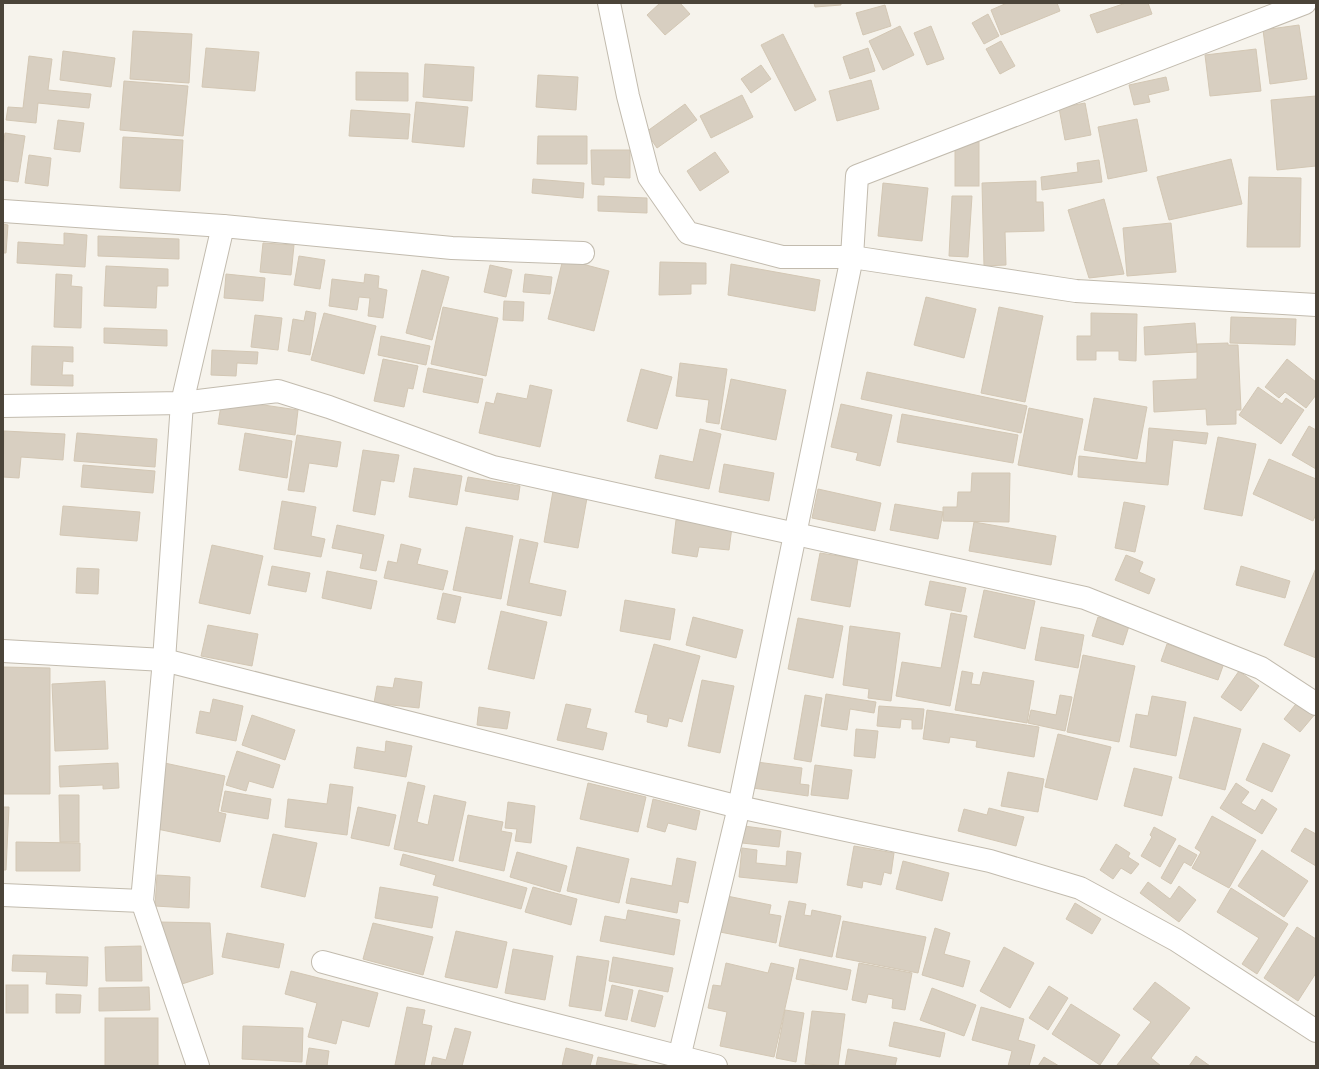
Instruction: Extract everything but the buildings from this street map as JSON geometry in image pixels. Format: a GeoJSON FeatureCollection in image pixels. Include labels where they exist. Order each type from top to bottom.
{"type":"FeatureCollection","features":[{"type":"Feature","properties":{"kind":"street"},"geometry":{"type":"LineString","coordinates":[[609,3],[628,96],[649,177],[688,233],[782,257],[852,257],[1076,291],[1316,306]]}},
{"type":"Feature","properties":{"kind":"street"},"geometry":{"type":"LineString","coordinates":[[679,1058],[739,807],[852,257],[857,176],[1304,3]]}},
{"type":"Feature","properties":{"kind":"street"},"geometry":{"type":"LineString","coordinates":[[3,211],[223,226],[452,248],[583,253]]}},
{"type":"Feature","properties":{"kind":"street"},"geometry":{"type":"LineString","coordinates":[[198,1066],[142,901],[164,660],[182,403],[223,226]]}},
{"type":"Feature","properties":{"kind":"street"},"geometry":{"type":"LineString","coordinates":[[3,406],[182,403],[278,391],[337,410],[493,467],[796,532],[1085,598],[1262,668],[1316,704]]}},
{"type":"Feature","properties":{"kind":"street"},"geometry":{"type":"LineString","coordinates":[[3,651],[164,660],[739,807],[990,861],[1080,888],[1176,940],[1316,1031]]}},
{"type":"Feature","properties":{"kind":"street"},"geometry":{"type":"LineString","coordinates":[[3,895],[142,901]]}},
{"type":"Feature","properties":{"kind":"street"},"geometry":{"type":"LineString","coordinates":[[323,962],[679,1058],[716,1066]]}}]}
